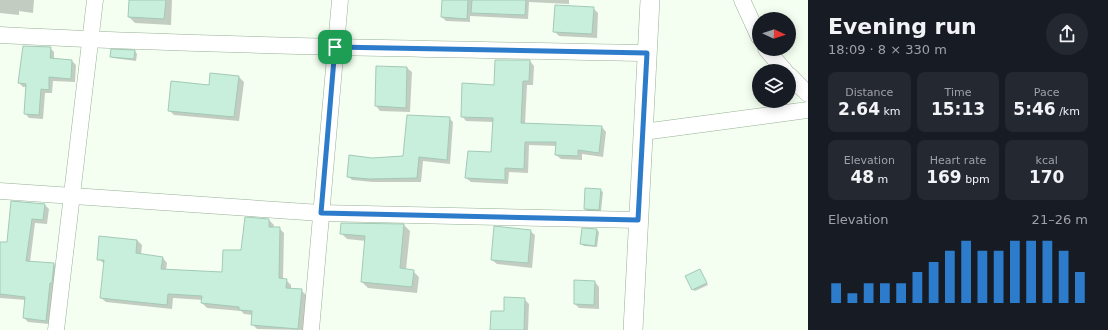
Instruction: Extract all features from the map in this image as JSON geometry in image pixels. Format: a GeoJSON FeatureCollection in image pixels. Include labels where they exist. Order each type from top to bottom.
{"type":"FeatureCollection","features":[{"type":"Feature","properties":{"kind":"street"},"geometry":{"type":"LineString","coordinates":[[56,330],[95,0]]}},
{"type":"Feature","properties":{"kind":"street"},"geometry":{"type":"LineString","coordinates":[[311,330],[340,0]]}},
{"type":"Feature","properties":{"kind":"street"},"geometry":{"type":"LineString","coordinates":[[633,330],[650,0]]}},
{"type":"Feature","properties":{"kind":"street"},"geometry":{"type":"LineString","coordinates":[[742,0],[752,22]]}},
{"type":"Feature","properties":{"kind":"street"},"geometry":{"type":"LineString","coordinates":[[0,35],[91,40],[335,47],[647,53]]}},
{"type":"Feature","properties":{"kind":"street"},"geometry":{"type":"LineString","coordinates":[[772,56],[779,64]]}},
{"type":"Feature","properties":{"kind":"street"},"geometry":{"type":"LineString","coordinates":[[796,82],[808,94]]}},
{"type":"Feature","properties":{"kind":"street"},"geometry":{"type":"LineString","coordinates":[[643,132],[808,110]]}},
{"type":"Feature","properties":{"kind":"street"},"geometry":{"type":"LineString","coordinates":[[0,191],[321,213],[638,220]]}},
{"type":"Feature","properties":{"kind":"building"},"geometry":{"type":"Polygon","coordinates":[[[129,0],[166,0],[164,19],[128,17],[129,0]]]}},
{"type":"Feature","properties":{"kind":"building"},"geometry":{"type":"Polygon","coordinates":[[[442,0],[468,0],[467,19],[441,17],[442,0]]]}},
{"type":"Feature","properties":{"kind":"building"},"geometry":{"type":"Polygon","coordinates":[[[472,0],[526,0],[525,15],[471,13],[472,0]]]}},
{"type":"Feature","properties":{"kind":"building"},"geometry":{"type":"Polygon","coordinates":[[[555,5],[594,7],[592,34],[553,32],[555,5]]]}},
{"type":"Feature","properties":{"kind":"building"},"geometry":{"type":"Polygon","coordinates":[[[23,46],[51,47],[50,58],[72,60],[71,79],[49,77],[49,90],[41,89],[39,115],[24,114],[26,84],[18,83],[23,46]]]}},
{"type":"Feature","properties":{"kind":"building"},"geometry":{"type":"Polygon","coordinates":[[[111,49],[135,50],[134,59],[110,57],[111,49]]]}},
{"type":"Feature","properties":{"kind":"building"},"geometry":{"type":"Polygon","coordinates":[[[495,60],[530,60],[529,81],[523,81],[521,123],[602,126],[599,153],[578,150],[578,156],[555,155],[556,142],[525,142],[524,169],[505,168],[505,180],[465,178],[468,151],[491,152],[493,118],[461,117],[462,83],[494,85],[495,60]]]}},
{"type":"Feature","properties":{"kind":"building"},"geometry":{"type":"Polygon","coordinates":[[[376,66],[407,67],[406,108],[375,106],[376,66]]]}},
{"type":"Feature","properties":{"kind":"building"},"geometry":{"type":"Polygon","coordinates":[[[210,73],[239,76],[234,117],[168,111],[171,81],[209,85],[210,73]]]}},
{"type":"Feature","properties":{"kind":"building"},"geometry":{"type":"Polygon","coordinates":[[[407,115],[450,117],[447,160],[419,157],[417,178],[369,179],[347,177],[349,155],[372,158],[403,156],[407,115]]]}},
{"type":"Feature","properties":{"kind":"building"},"geometry":{"type":"Polygon","coordinates":[[[585,188],[601,189],[599,210],[584,209],[585,188]]]}},
{"type":"Feature","properties":{"kind":"building"},"geometry":{"type":"Polygon","coordinates":[[[11,201],[45,204],[43,220],[32,219],[26,261],[54,263],[52,283],[50,283],[46,321],[23,318],[25,297],[0,294],[0,242],[7,242],[11,201]]]}},
{"type":"Feature","properties":{"kind":"building"},"geometry":{"type":"Polygon","coordinates":[[[245,217],[269,219],[269,227],[280,227],[279,278],[287,279],[286,288],[302,289],[298,329],[251,325],[252,311],[239,310],[239,307],[201,303],[202,296],[168,294],[167,305],[100,298],[104,260],[97,260],[99,236],[137,240],[136,253],[163,257],[161,269],[222,272],[223,250],[241,250],[245,217]]]}},
{"type":"Feature","properties":{"kind":"building"},"geometry":{"type":"Polygon","coordinates":[[[341,223],[404,224],[400,268],[414,270],[412,287],[361,282],[365,236],[340,234],[341,223]]]}},
{"type":"Feature","properties":{"kind":"building"},"geometry":{"type":"Polygon","coordinates":[[[494,226],[531,230],[528,263],[491,260],[494,226]]]}},
{"type":"Feature","properties":{"kind":"building"},"geometry":{"type":"Polygon","coordinates":[[[582,228],[597,229],[595,246],[580,244],[582,228]]]}},
{"type":"Feature","properties":{"kind":"building"},"geometry":{"type":"Polygon","coordinates":[[[700,269],[707,283],[692,290],[685,276],[700,269]]]}},
{"type":"Feature","properties":{"kind":"building"},"geometry":{"type":"Polygon","coordinates":[[[574,280],[595,281],[594,305],[574,304],[574,280]]]}},
{"type":"Feature","properties":{"kind":"building"},"geometry":{"type":"Polygon","coordinates":[[[504,297],[525,298],[524,330],[490,330],[491,311],[504,311],[504,297]]]}},
{"type":"Feature","properties":{"kind":"route"},"geometry":{"type":"LineString","coordinates":[[335,47],[647,53],[638,220],[321,213],[335,47]]}}]}
